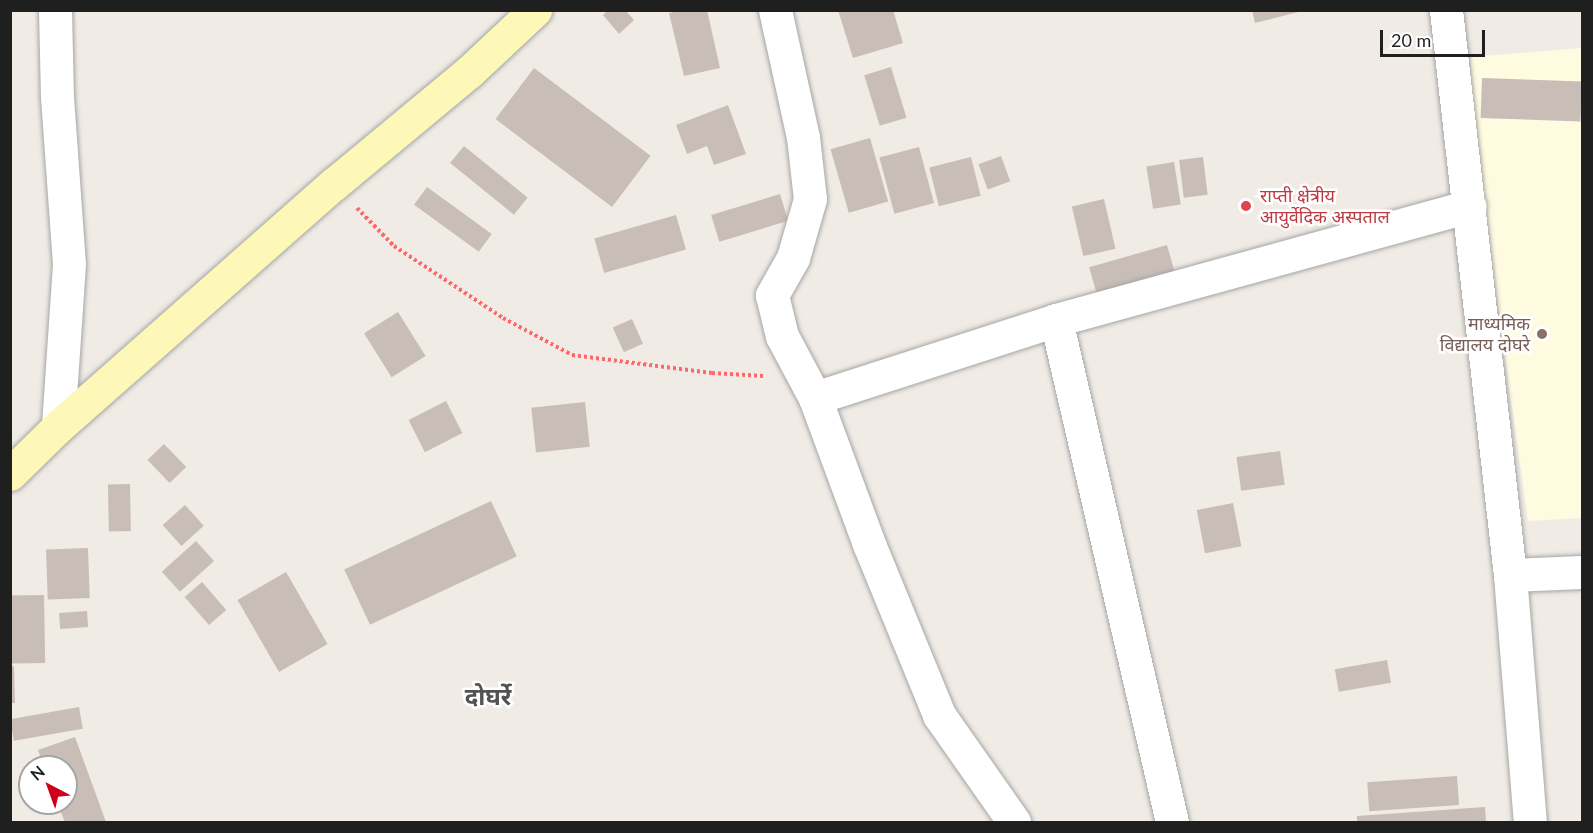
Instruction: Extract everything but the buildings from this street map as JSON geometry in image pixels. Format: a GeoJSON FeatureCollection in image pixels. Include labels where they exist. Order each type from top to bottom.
{"type":"FeatureCollection","features":[{"type":"Feature","properties":{"kind":"main road"},"geometry":{"type":"LineString","coordinates":[[10,474],[58,427],[334,184],[469,72],[536,10]]}},
{"type":"Feature","properties":{"kind":"street"},"geometry":{"type":"LineString","coordinates":[[55,10],[57,97],[69,264],[58,427]]}},
{"type":"Feature","properties":{"kind":"street"},"geometry":{"type":"LineString","coordinates":[[775,10],[803,136],[810,199],[793,258],[772,295],[782,336],[815,398],[869,544],[939,716],[1014,822]]}},
{"type":"Feature","properties":{"kind":"street"},"geometry":{"type":"LineString","coordinates":[[1446,10],[1510,574],[1530,822]]}},
{"type":"Feature","properties":{"kind":"street"},"geometry":{"type":"LineString","coordinates":[[815,398],[1056,320],[1470,206]]}},
{"type":"Feature","properties":{"kind":"street"},"geometry":{"type":"LineString","coordinates":[[1056,320],[1172,822]]}},
{"type":"Feature","properties":{"kind":"street"},"geometry":{"type":"LineString","coordinates":[[1510,574],[1582,572]]}},
{"type":"Feature","properties":{"kind":"path"},"geometry":{"type":"LineString","coordinates":[[334,184],[394,246],[503,318],[572,355],[712,373],[772,376],[815,398]]}},
{"type":"Feature","properties":{"kind":"shaded area","name":"माध्यमिक विद्यालय दोघरे"},"geometry":{"type":"Polygon","coordinates":[[[1582,48],[1582,518],[1528,521],[1476,149],[1470,57],[1582,48]]]}},
{"type":"Feature","properties":{"kind":"place","name":"राप्ती क्षेत्रीय आयुर्वेदिक अस्पताल"},"geometry":{"type":"Point","coordinates":[1246,206]}},
{"type":"Feature","properties":{"kind":"place","name":"माध्यमिक विद्यालय दोघरे"},"geometry":{"type":"Point","coordinates":[1542,334]}},
{"type":"Feature","properties":{"kind":"district","name":"दोघर्रे"},"geometry":{"type":"Point","coordinates":[488,696]}}]}
